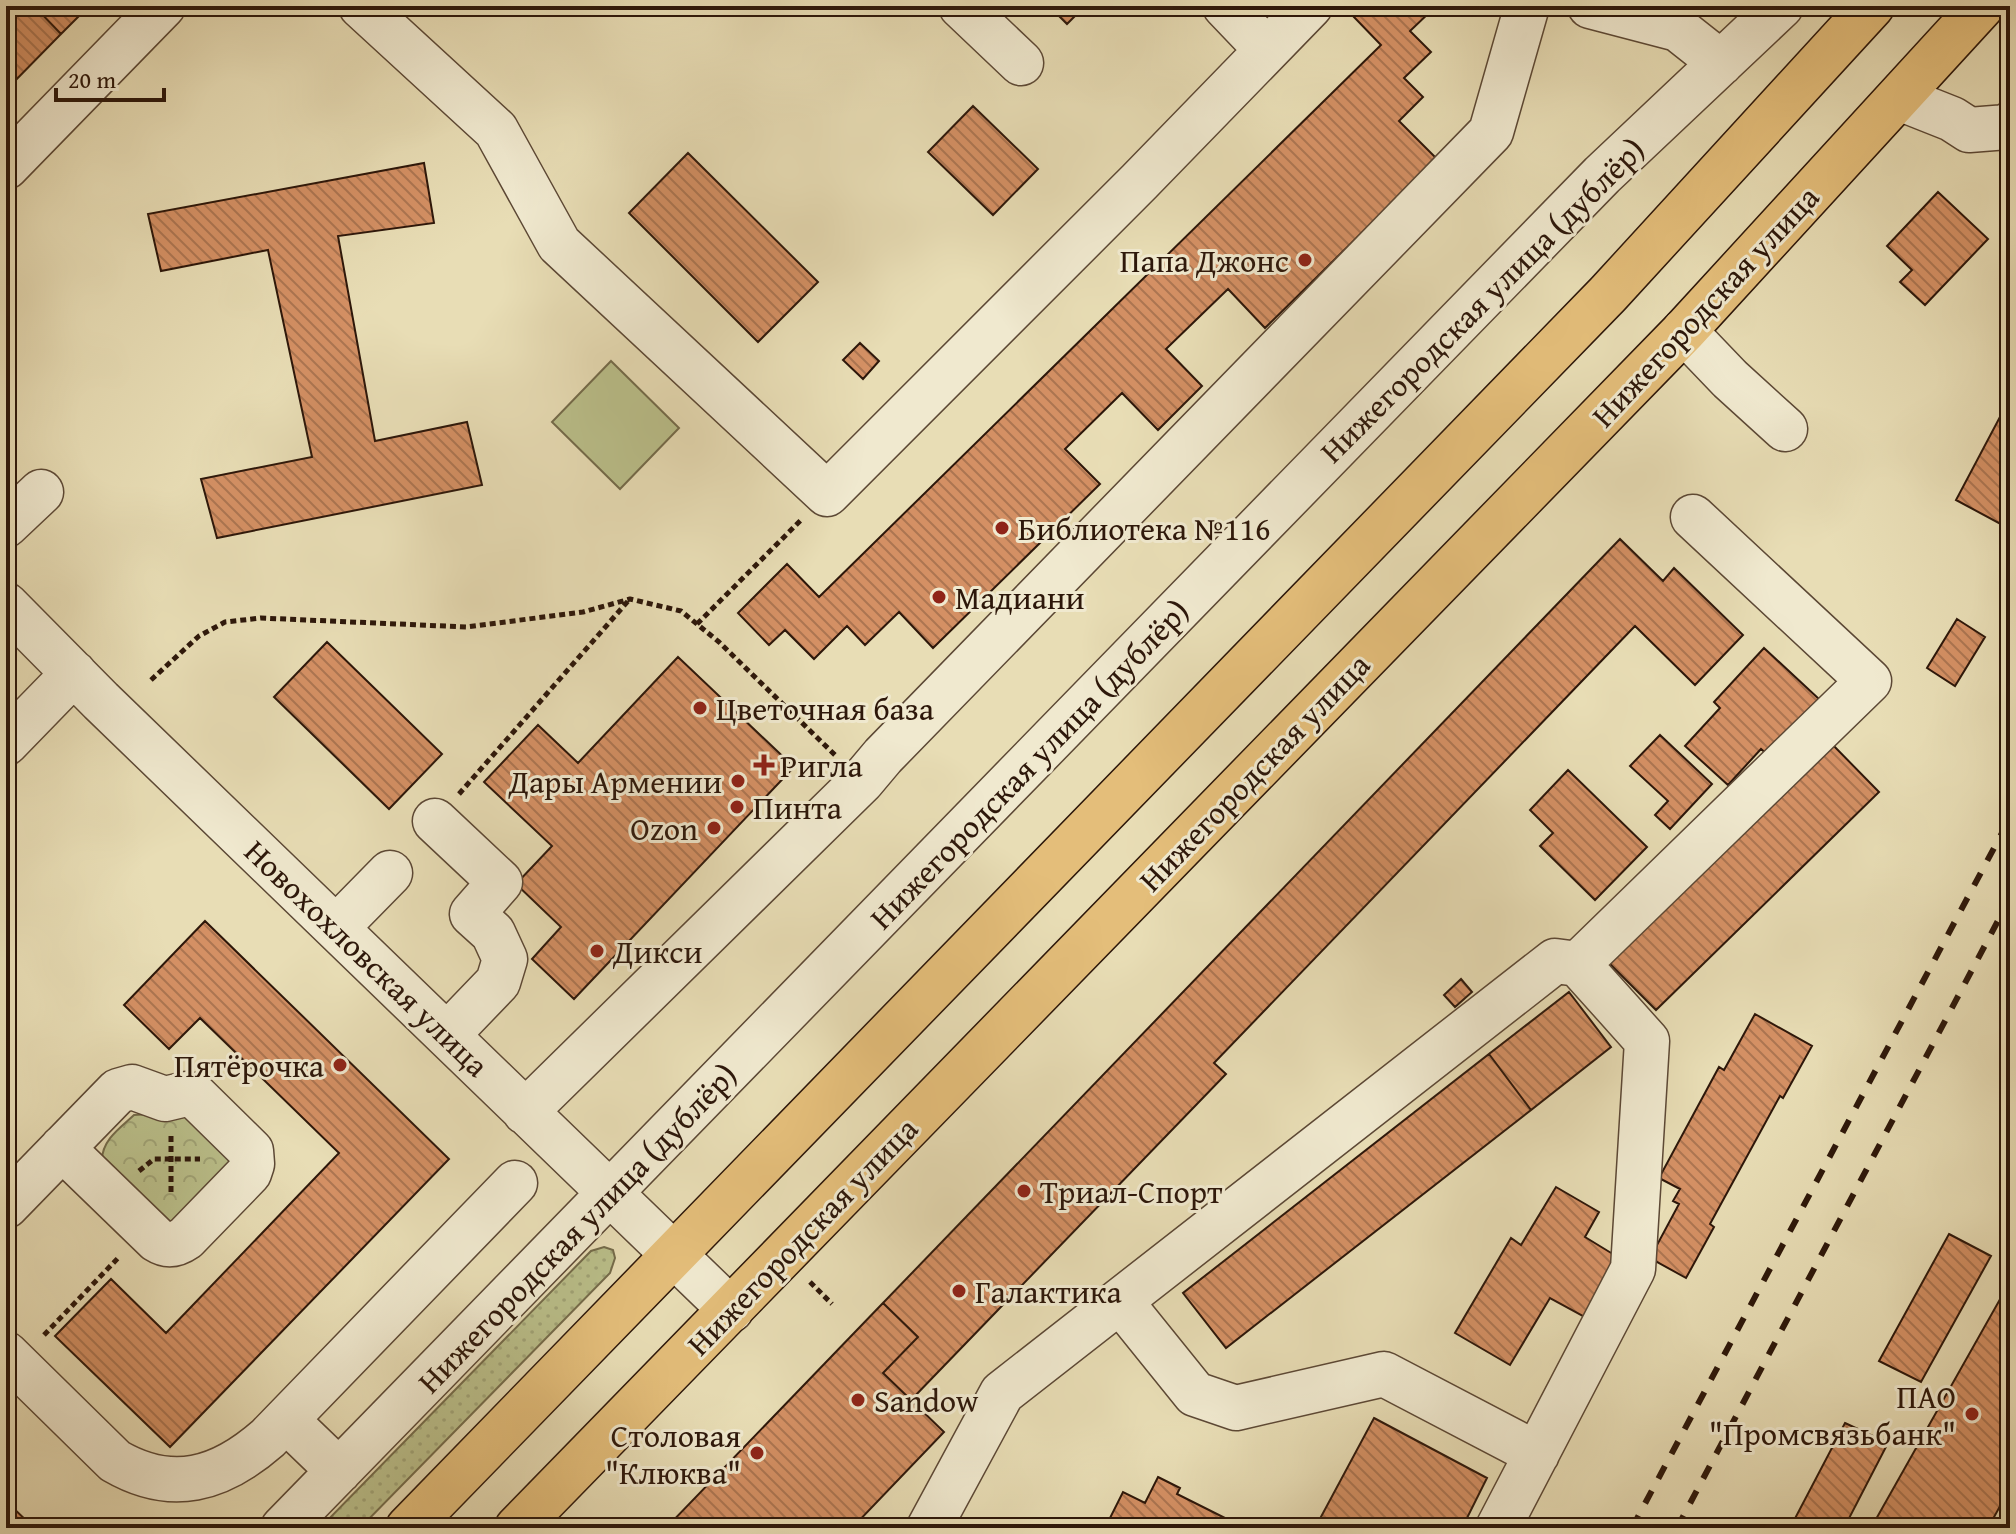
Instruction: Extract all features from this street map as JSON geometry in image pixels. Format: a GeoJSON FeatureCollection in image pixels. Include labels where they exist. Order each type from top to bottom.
{"type":"FeatureCollection","features":[{"type":"Feature","properties":{"kind":"main road"},"geometry":{"type":"LineString","coordinates":[[408,1528],[1608,294],[1872,6]]}},
{"type":"Feature","properties":{"kind":"main road","name":"Нижегородская улица"},"geometry":{"type":"LineString","coordinates":[[517,1528],[1684,331],[1982,6]]}},
{"type":"Feature","properties":{"kind":"street"},"geometry":{"type":"LineString","coordinates":[[6,167],[163,6]]}},
{"type":"Feature","properties":{"kind":"street"},"geometry":{"type":"LineString","coordinates":[[361,6],[496,130],[559,244],[827,494],[1310,6]]}},
{"type":"Feature","properties":{"kind":"street"},"geometry":{"type":"LineString","coordinates":[[961,6],[1021,63]]}},
{"type":"Feature","properties":{"kind":"street"},"geometry":{"type":"LineString","coordinates":[[1225,6],[1267,50]]}},
{"type":"Feature","properties":{"kind":"street"},"geometry":{"type":"LineString","coordinates":[[525,1112],[862,781],[1491,132],[1527,6]]}},
{"type":"Feature","properties":{"kind":"street"},"geometry":{"type":"LineString","coordinates":[[1590,6],[1678,29],[1721,63]]}},
{"type":"Feature","properties":{"kind":"street","name":"Нижегородская улица (дублёр)"},"geometry":{"type":"LineString","coordinates":[[283,1528],[1602,175],[1781,6]]}},
{"type":"Feature","properties":{"kind":"street"},"geometry":{"type":"LineString","coordinates":[[1899,98],[1952,119],[1969,130],[2009,127]]}},
{"type":"Feature","properties":{"kind":"street"},"geometry":{"type":"LineString","coordinates":[[1684,331],[1730,379],[1785,429]]}},
{"type":"Feature","properties":{"kind":"street"},"geometry":{"type":"LineString","coordinates":[[6,525],[41,492]]}},
{"type":"Feature","properties":{"kind":"street"},"geometry":{"type":"LineString","coordinates":[[1578,964],[1869,681],[1693,517]]}},
{"type":"Feature","properties":{"kind":"street","name":"Новохохловская улица"},"geometry":{"type":"LineString","coordinates":[[6,605],[731,1310]]}},
{"type":"Feature","properties":{"kind":"street"},"geometry":{"type":"LineString","coordinates":[[6,743],[74,673]]}},
{"type":"Feature","properties":{"kind":"street"},"geometry":{"type":"LineString","coordinates":[[435,821],[500,882],[472,914],[493,933],[505,959],[498,982],[448,1034]]}},
{"type":"Feature","properties":{"kind":"street"},"geometry":{"type":"LineString","coordinates":[[336,928],[390,873]]}},
{"type":"Feature","properties":{"kind":"street"},"geometry":{"type":"LineString","coordinates":[[929,1528],[1002,1393],[1555,961],[1578,964],[1647,1041],[1633,1269],[1498,1528]]}},
{"type":"Feature","properties":{"kind":"street"},"geometry":{"type":"LineString","coordinates":[[6,1206],[62,1148],[118,1091],[132,1087],[157,1097],[170,1099],[186,1094],[199,1098],[248,1146],[252,1158],[251,1168],[245,1177],[186,1238],[159,1237],[62,1148]]}},
{"type":"Feature","properties":{"kind":"street"},"geometry":{"type":"LineString","coordinates":[[11,1359],[115,1461],[133,1471],[165,1480],[219,1471],[251,1453],[286,1420],[515,1183]]}},
{"type":"Feature","properties":{"kind":"street"},"geometry":{"type":"LineString","coordinates":[[1120,1301],[1195,1394],[1236,1408],[1384,1374],[1537,1454]]}},
{"type":"Feature","properties":{"kind":"street"},"geometry":{"type":"LineString","coordinates":[[286,1420],[339,1471]]}},
{"type":"Feature","properties":{"kind":"path"},"geometry":{"type":"LineString","coordinates":[[697,624],[827,494]]}},
{"type":"Feature","properties":{"kind":"path"},"geometry":{"type":"LineString","coordinates":[[151,680],[199,636],[225,622],[261,618],[466,627],[583,612],[630,599],[681,611],[862,781]]}},
{"type":"Feature","properties":{"kind":"path"},"geometry":{"type":"LineString","coordinates":[[435,821],[630,599]]}},
{"type":"Feature","properties":{"kind":"path"},"geometry":{"type":"LineString","coordinates":[[11,1359],[159,1237],[171,1159],[170,1099]]}},
{"type":"Feature","properties":{"kind":"path"},"geometry":{"type":"LineString","coordinates":[[113,1198],[154,1159],[252,1158]]}},
{"type":"Feature","properties":{"kind":"path"},"geometry":{"type":"LineString","coordinates":[[810,1282],[832,1304]]}},
{"type":"Feature","properties":{"kind":"green space"},"geometry":{"type":"Polygon","coordinates":[[[611,361],[679,428],[620,489],[552,422],[611,361]]]}},
{"type":"Feature","properties":{"kind":"green space"},"geometry":{"type":"Polygon","coordinates":[[[183,1112],[235,1160],[168,1225],[102,1160],[105,1146],[134,1115],[183,1112]]]}},
{"type":"Feature","properties":{"kind":"green space"},"geometry":{"type":"Polygon","coordinates":[[[604,1247],[613,1250],[615,1258],[610,1273],[360,1528],[320,1528],[591,1251],[604,1247]]]}},
{"type":"Feature","properties":{"kind":"building"},"geometry":{"type":"Polygon","coordinates":[[[6,6],[34,6],[61,34],[6,90],[6,6]]]}},
{"type":"Feature","properties":{"kind":"building"},"geometry":{"type":"Polygon","coordinates":[[[34,6],[89,6],[61,34],[34,6]]]}},
{"type":"Feature","properties":{"kind":"building"},"geometry":{"type":"Polygon","coordinates":[[[1049,6],[1085,6],[1067,24],[1049,6]]]}},
{"type":"Feature","properties":{"kind":"building"},"geometry":{"type":"Polygon","coordinates":[[[1361,6],[1426,6],[1431,11],[1410,31],[1431,52],[1404,78],[1423,97],[1399,121],[1437,159],[1265,328],[1228,289],[1166,349],[1202,386],[1158,430],[1122,393],[1065,449],[1100,484],[933,648],[899,612],[865,645],[847,626],[814,659],[785,630],[769,645],[738,613],[787,564],[819,597],[1381,45],[1352,15],[1361,6]]]}},
{"type":"Feature","properties":{"kind":"building"},"geometry":{"type":"Polygon","coordinates":[[[973,106],[1038,169],[993,215],[928,152],[973,106]]]}},
{"type":"Feature","properties":{"kind":"building"},"geometry":{"type":"Polygon","coordinates":[[[688,153],[818,282],[758,342],[629,213],[688,153]]]}},
{"type":"Feature","properties":{"kind":"building"},"geometry":{"type":"Polygon","coordinates":[[[424,163],[434,223],[338,236],[375,441],[467,422],[482,485],[217,538],[201,479],[312,457],[268,250],[161,271],[148,214],[424,163]]]}},
{"type":"Feature","properties":{"kind":"building"},"geometry":{"type":"Polygon","coordinates":[[[1938,192],[1988,239],[1925,305],[1900,282],[1912,270],[1887,246],[1938,192]]]}},
{"type":"Feature","properties":{"kind":"building"},"geometry":{"type":"Polygon","coordinates":[[[860,343],[879,361],[863,379],[843,360],[860,343]]]}},
{"type":"Feature","properties":{"kind":"building"},"geometry":{"type":"Polygon","coordinates":[[[2010,398],[2010,529],[1956,500],[2010,398]]]}},
{"type":"Feature","properties":{"kind":"building"},"geometry":{"type":"Polygon","coordinates":[[[1620,539],[1663,581],[1674,568],[1743,635],[1695,685],[1635,626],[1214,1063],[1226,1074],[911,1400],[883,1373],[918,1337],[883,1303],[1620,539]]]}},
{"type":"Feature","properties":{"kind":"building"},"geometry":{"type":"Polygon","coordinates":[[[1957,619],[1985,637],[1955,686],[1927,668],[1957,619]]]}},
{"type":"Feature","properties":{"kind":"building"},"geometry":{"type":"Polygon","coordinates":[[[327,642],[442,754],[389,809],[274,697],[327,642]]]}},
{"type":"Feature","properties":{"kind":"building"},"geometry":{"type":"Polygon","coordinates":[[[1764,648],[1819,699],[1768,755],[1761,749],[1728,785],[1685,746],[1720,708],[1714,702],[1764,648]]]}},
{"type":"Feature","properties":{"kind":"building"},"geometry":{"type":"Polygon","coordinates":[[[678,657],[794,767],[574,999],[532,959],[561,927],[516,884],[552,846],[484,782],[538,725],[578,763],[678,657]]]}},
{"type":"Feature","properties":{"kind":"building"},"geometry":{"type":"Polygon","coordinates":[[[1660,735],[1712,784],[1670,829],[1655,815],[1668,801],[1630,766],[1660,735]]]}},
{"type":"Feature","properties":{"kind":"building"},"geometry":{"type":"Polygon","coordinates":[[[1828,740],[1879,792],[1656,1010],[1605,959],[1828,740]]]}},
{"type":"Feature","properties":{"kind":"building"},"geometry":{"type":"Polygon","coordinates":[[[1568,770],[1647,847],[1595,900],[1540,846],[1553,833],[1530,810],[1568,770]]]}},
{"type":"Feature","properties":{"kind":"building"},"geometry":{"type":"Polygon","coordinates":[[[205,921],[449,1159],[170,1447],[55,1336],[111,1279],[166,1333],[339,1153],[200,1018],[169,1049],[124,1005],[205,921]]]}},
{"type":"Feature","properties":{"kind":"building"},"geometry":{"type":"Polygon","coordinates":[[[1461,979],[1472,992],[1455,1007],[1444,995],[1461,979]]]}},
{"type":"Feature","properties":{"kind":"building"},"geometry":{"type":"Polygon","coordinates":[[[1569,992],[1611,1047],[1531,1110],[1489,1054],[1569,992]]]}},
{"type":"Feature","properties":{"kind":"building"},"geometry":{"type":"Polygon","coordinates":[[[1755,1014],[1812,1046],[1783,1098],[1780,1096],[1710,1224],[1714,1227],[1686,1278],[1650,1258],[1679,1204],[1673,1201],[1680,1189],[1659,1178],[1719,1067],[1724,1070],[1755,1014]]]}},
{"type":"Feature","properties":{"kind":"building"},"geometry":{"type":"Polygon","coordinates":[[[1489,1054],[1531,1110],[1226,1348],[1183,1293],[1489,1054]]]}},
{"type":"Feature","properties":{"kind":"building"},"geometry":{"type":"Polygon","coordinates":[[[1556,1187],[1599,1212],[1585,1237],[1621,1259],[1590,1320],[1550,1298],[1510,1365],[1455,1333],[1511,1238],[1521,1245],[1556,1187]]]}},
{"type":"Feature","properties":{"kind":"building"},"geometry":{"type":"Polygon","coordinates":[[[1949,1234],[1991,1256],[1921,1382],[1879,1361],[1949,1234]]]}},
{"type":"Feature","properties":{"kind":"building"},"geometry":{"type":"Polygon","coordinates":[[[2010,1281],[2010,1307],[1999,1301],[2010,1281]]]}},
{"type":"Feature","properties":{"kind":"building","name":"ПАО \"Промсвязьбанк\""},"geometry":{"type":"Polygon","coordinates":[[[1999,1301],[2010,1307],[2010,1488],[1988,1528],[1871,1528],[1999,1301]]]}},
{"type":"Feature","properties":{"kind":"building"},"geometry":{"type":"Polygon","coordinates":[[[883,1303],[918,1337],[883,1373],[944,1432],[852,1528],[666,1528],[883,1303]]]}},
{"type":"Feature","properties":{"kind":"building"},"geometry":{"type":"Polygon","coordinates":[[[1374,1418],[1487,1478],[1462,1528],[1315,1528],[1374,1418]]]}},
{"type":"Feature","properties":{"kind":"building"},"geometry":{"type":"Polygon","coordinates":[[[1845,1423],[1888,1443],[1844,1528],[1790,1528],[1845,1423]]]}},
{"type":"Feature","properties":{"kind":"building"},"geometry":{"type":"Polygon","coordinates":[[[1158,1477],[1180,1488],[1177,1494],[1237,1524],[1235,1528],[1105,1528],[1123,1492],[1145,1503],[1158,1477]]]}},
{"type":"Feature","properties":{"kind":"building"},"geometry":{"type":"Polygon","coordinates":[[[6,1501],[34,1528],[6,1528],[6,1501]]]}},
{"type":"Feature","properties":{"kind":"railway"},"geometry":{"type":"LineString","coordinates":[[1632,1528],[2010,818]]}},
{"type":"Feature","properties":{"kind":"railway"},"geometry":{"type":"LineString","coordinates":[[1677,1528],[2010,898]]}},
{"type":"Feature","properties":{"kind":"place","name":"Папа Джонс"},"geometry":{"type":"Point","coordinates":[1305,260]}},
{"type":"Feature","properties":{"kind":"place","name":"Библиотека №116"},"geometry":{"type":"Point","coordinates":[1002,528]}},
{"type":"Feature","properties":{"kind":"place","name":"Мадиани"},"geometry":{"type":"Point","coordinates":[939,597]}},
{"type":"Feature","properties":{"kind":"place","name":"Цветочная база"},"geometry":{"type":"Point","coordinates":[700,708]}},
{"type":"Feature","properties":{"kind":"place","name":"Ригла"},"geometry":{"type":"Point","coordinates":[764,765]}},
{"type":"Feature","properties":{"kind":"place","name":"Дары Армении"},"geometry":{"type":"Point","coordinates":[738,781]}},
{"type":"Feature","properties":{"kind":"place","name":"Пинта"},"geometry":{"type":"Point","coordinates":[737,807]}},
{"type":"Feature","properties":{"kind":"place","name":"Ozon"},"geometry":{"type":"Point","coordinates":[714,828]}},
{"type":"Feature","properties":{"kind":"place","name":"Дикси"},"geometry":{"type":"Point","coordinates":[597,951]}},
{"type":"Feature","properties":{"kind":"place","name":"Пятёрочка"},"geometry":{"type":"Point","coordinates":[340,1065]}},
{"type":"Feature","properties":{"kind":"place","name":"Триал-Спорт"},"geometry":{"type":"Point","coordinates":[1024,1191]}},
{"type":"Feature","properties":{"kind":"place","name":"Галактика"},"geometry":{"type":"Point","coordinates":[959,1291]}},
{"type":"Feature","properties":{"kind":"place","name":"Sandow"},"geometry":{"type":"Point","coordinates":[858,1400]}},
{"type":"Feature","properties":{"kind":"place","name":"ПАО \"Промсвязьбанк\""},"geometry":{"type":"Point","coordinates":[1972,1414]}},
{"type":"Feature","properties":{"kind":"place","name":"Столовая \"Клюква\""},"geometry":{"type":"Point","coordinates":[757,1453]}}]}
